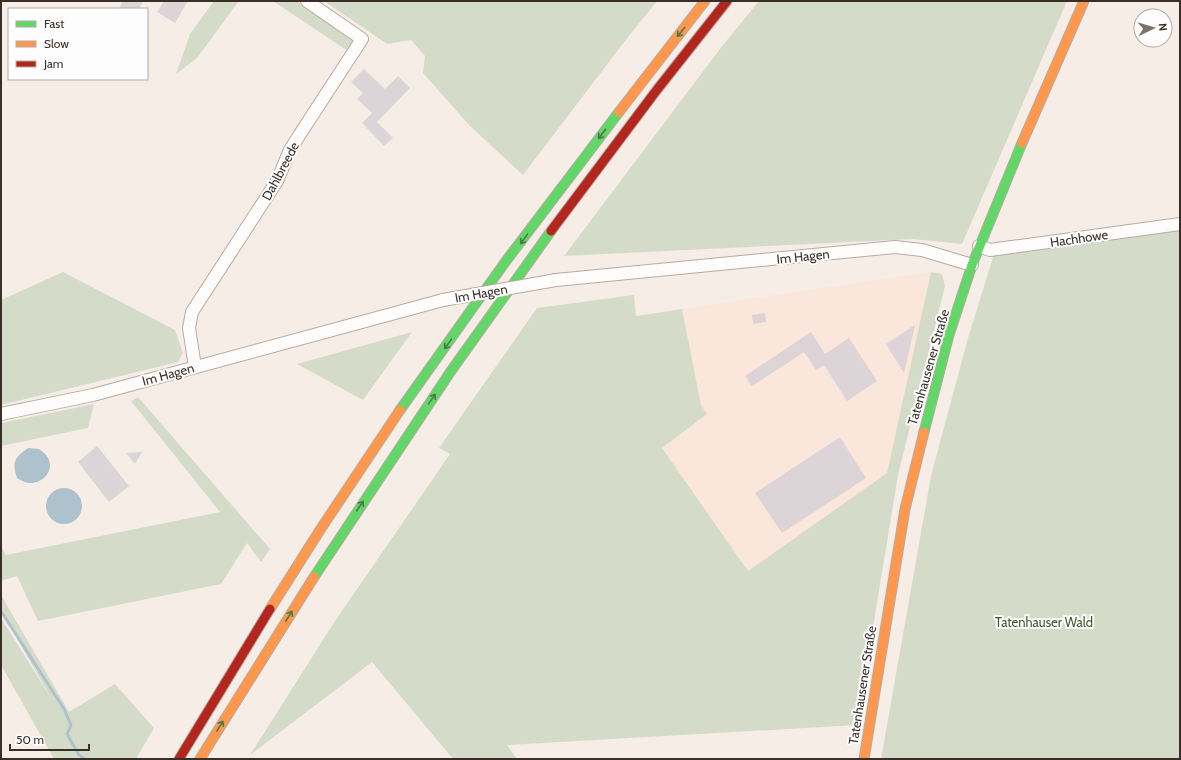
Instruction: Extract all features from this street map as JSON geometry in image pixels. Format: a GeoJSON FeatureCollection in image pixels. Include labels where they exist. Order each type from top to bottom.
{"type":"FeatureCollection","features":[{"type":"Feature","properties":{"kind":"main road"},"geometry":{"type":"LineString","coordinates":[[179,759],[320,531],[409,398],[560,190],[705,1]]}},
{"type":"Feature","properties":{"kind":"main road"},"geometry":{"type":"LineString","coordinates":[[200,759],[336,541],[424,411],[574,199],[672,69],[727,1]]}},
{"type":"Feature","properties":{"kind":"main road","name":"Tatenhausener Straße"},"geometry":{"type":"LineString","coordinates":[[864,759],[906,502],[949,335],[972,265],[1007,176],[1084,1]]}},
{"type":"Feature","properties":{"kind":"street","name":"Dahlbreede"},"geometry":{"type":"LineString","coordinates":[[195,367],[189,328],[192,312],[277,181],[290,150],[362,39],[307,1]]}},
{"type":"Feature","properties":{"kind":"street","name":"Hachhowe"},"geometry":{"type":"LineString","coordinates":[[979,246],[990,250],[1180,224]]}},
{"type":"Feature","properties":{"kind":"street","name":"Im Hagen"},"geometry":{"type":"LineString","coordinates":[[1,414],[93,395],[443,300],[556,280],[895,247],[922,250],[972,265]]}},
{"type":"Feature","properties":{"kind":"shaded area"},"geometry":{"type":"Polygon","coordinates":[[[931,272],[887,473],[748,571],[662,448],[707,414],[701,405],[682,309],[931,272]]]}},
{"type":"Feature","properties":{"kind":"green space"},"geometry":{"type":"Polygon","coordinates":[[[214,1],[239,1],[197,58],[176,74],[190,34],[214,1]]]}},
{"type":"Feature","properties":{"kind":"green space"},"geometry":{"type":"Polygon","coordinates":[[[273,1],[297,1],[353,41],[348,51],[273,1]]]}},
{"type":"Feature","properties":{"kind":"green space"},"geometry":{"type":"Polygon","coordinates":[[[324,1],[657,1],[523,175],[470,126],[423,73],[425,56],[411,40],[387,44],[324,1]]]}},
{"type":"Feature","properties":{"kind":"green space"},"geometry":{"type":"Polygon","coordinates":[[[759,1],[1067,1],[962,244],[913,239],[564,256],[723,45],[759,1]]]}},
{"type":"Feature","properties":{"kind":"green space","name":"Tatenhauser Wald"},"geometry":{"type":"Polygon","coordinates":[[[1180,230],[1180,759],[881,759],[931,476],[968,338],[994,254],[1180,230]]]}},
{"type":"Feature","properties":{"kind":"green space"},"geometry":{"type":"Polygon","coordinates":[[[63,272],[175,330],[183,353],[178,362],[1,405],[1,300],[63,272]]]}},
{"type":"Feature","properties":{"kind":"green space"},"geometry":{"type":"Polygon","coordinates":[[[931,272],[942,274],[945,286],[898,475],[857,725],[507,745],[517,759],[453,759],[372,662],[250,755],[335,621],[450,454],[439,448],[537,308],[634,295],[636,316],[682,309],[701,405],[707,414],[662,448],[748,571],[887,473],[931,272]]]}},
{"type":"Feature","properties":{"kind":"green space"},"geometry":{"type":"Polygon","coordinates":[[[412,332],[363,400],[297,364],[412,332]]]}},
{"type":"Feature","properties":{"kind":"green space"},"geometry":{"type":"Polygon","coordinates":[[[138,397],[270,549],[261,562],[247,543],[221,584],[38,621],[17,576],[1,581],[1,546],[6,555],[220,512],[131,401],[138,397]]]}},
{"type":"Feature","properties":{"kind":"green space"},"geometry":{"type":"Polygon","coordinates":[[[94,404],[88,428],[1,446],[1,423],[94,404]]]}},
{"type":"Feature","properties":{"kind":"green space"},"geometry":{"type":"Polygon","coordinates":[[[1,595],[69,712],[115,684],[154,728],[136,759],[54,759],[1,665],[1,618],[53,701],[1,611],[1,595]]]}},
{"type":"Feature","properties":{"kind":"water"},"geometry":{"type":"Polygon","coordinates":[[[28,448],[39,449],[46,455],[50,463],[50,468],[46,476],[34,483],[29,483],[17,478],[15,468],[15,461],[28,448]]]}},
{"type":"Feature","properties":{"kind":"water"},"geometry":{"type":"Polygon","coordinates":[[[64,488],[74,491],[79,496],[82,506],[79,516],[74,521],[64,524],[54,521],[49,516],[46,506],[49,496],[54,491],[64,488]]]}},
{"type":"Feature","properties":{"kind":"building"},"geometry":{"type":"Polygon","coordinates":[[[123,1],[143,1],[140,8],[120,8],[123,1]]]}},
{"type":"Feature","properties":{"kind":"building"},"geometry":{"type":"Polygon","coordinates":[[[164,1],[188,1],[175,23],[157,12],[164,1]]]}},
{"type":"Feature","properties":{"kind":"building"},"geometry":{"type":"Polygon","coordinates":[[[364,69],[385,89],[398,76],[410,88],[377,122],[393,138],[384,146],[362,123],[372,113],[357,99],[363,93],[351,82],[364,69]]]}},
{"type":"Feature","properties":{"kind":"building"},"geometry":{"type":"Polygon","coordinates":[[[765,313],[766,322],[753,324],[752,315],[765,313]]]}},
{"type":"Feature","properties":{"kind":"building"},"geometry":{"type":"Polygon","coordinates":[[[915,325],[904,373],[886,344],[915,325]]]}},
{"type":"Feature","properties":{"kind":"building"},"geometry":{"type":"Polygon","coordinates":[[[811,332],[825,354],[849,338],[877,381],[847,401],[824,365],[816,370],[804,352],[752,386],[745,376],[811,332]]]}},
{"type":"Feature","properties":{"kind":"building"},"geometry":{"type":"Polygon","coordinates":[[[840,437],[866,478],[782,533],[755,493],[840,437]]]}},
{"type":"Feature","properties":{"kind":"building"},"geometry":{"type":"Polygon","coordinates":[[[97,446],[129,486],[109,502],[78,462],[97,446]]]}},
{"type":"Feature","properties":{"kind":"building"},"geometry":{"type":"Polygon","coordinates":[[[142,452],[135,464],[126,453],[142,452]]]}},
{"type":"Feature","properties":{"kind":"waterway"},"geometry":{"type":"LineString","coordinates":[[1,611],[64,709],[71,725],[67,734],[79,755],[85,759]]}},
{"type":"Feature","properties":{"kind":"traffic: fast"},"geometry":{"type":"LineString","coordinates":[[400,410],[506,261],[619,112]]}},
{"type":"Feature","properties":{"kind":"traffic: fast"},"geometry":{"type":"LineString","coordinates":[[924,432],[949,335],[972,265],[1022,143]]}},
{"type":"Feature","properties":{"kind":"traffic: fast"},"geometry":{"type":"LineString","coordinates":[[314,577],[451,371],[551,231]]}},
{"type":"Feature","properties":{"kind":"traffic: slow"},"geometry":{"type":"LineString","coordinates":[[619,112],[705,1]]}},
{"type":"Feature","properties":{"kind":"traffic: slow"},"geometry":{"type":"LineString","coordinates":[[1022,143],[1084,1]]}},
{"type":"Feature","properties":{"kind":"traffic: slow"},"geometry":{"type":"LineString","coordinates":[[270,609],[320,530],[400,410]]}},
{"type":"Feature","properties":{"kind":"traffic: slow"},"geometry":{"type":"LineString","coordinates":[[864,759],[905,509],[924,432]]}},
{"type":"Feature","properties":{"kind":"traffic: slow"},"geometry":{"type":"LineString","coordinates":[[200,759],[314,577]]}},
{"type":"Feature","properties":{"kind":"traffic: jam"},"geometry":{"type":"LineString","coordinates":[[551,231],[656,91],[727,1]]}},
{"type":"Feature","properties":{"kind":"traffic: jam"},"geometry":{"type":"LineString","coordinates":[[179,759],[270,609]]}}]}
